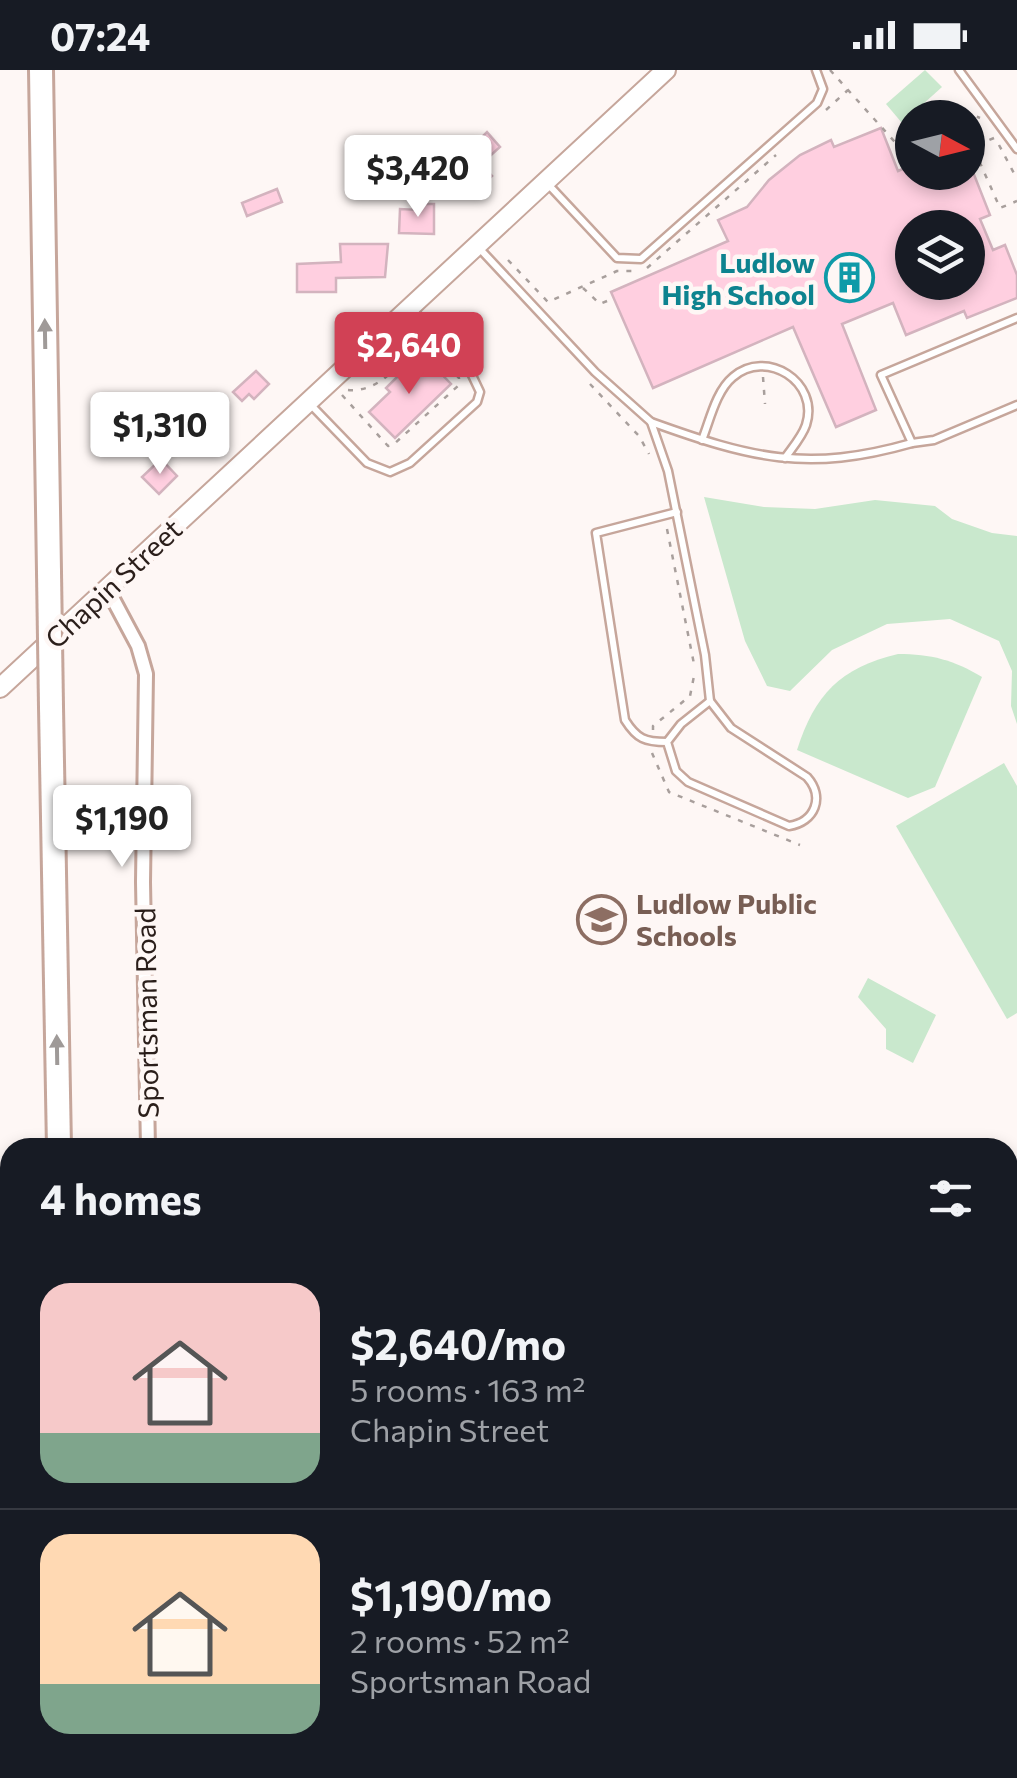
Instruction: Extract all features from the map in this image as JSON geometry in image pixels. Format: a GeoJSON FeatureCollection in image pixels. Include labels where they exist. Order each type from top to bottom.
{"type":"FeatureCollection","features":[{"type":"Feature","properties":{"kind":"highway"},"geometry":{"type":"LineString","coordinates":[[41,70],[59,1138]]}},
{"type":"Feature","properties":{"kind":"main road","name":"Chapin Street"},"geometry":{"type":"LineString","coordinates":[[0,688],[666,70]]}},
{"type":"Feature","properties":{"kind":"street","name":"Sportsman Road"},"geometry":{"type":"LineString","coordinates":[[107,588],[138,646],[146,674],[143,882],[148,1138]]}},
{"type":"Feature","properties":{"kind":"lane"},"geometry":{"type":"LineString","coordinates":[[545,180],[617,258],[641,259],[817,103],[823,89],[816,70]]}},
{"type":"Feature","properties":{"kind":"lane"},"geometry":{"type":"LineString","coordinates":[[959,70],[1017,148]]}},
{"type":"Feature","properties":{"kind":"lane"},"geometry":{"type":"LineString","coordinates":[[475,245],[595,372],[650,422],[702,440],[784,459],[832,460],[934,440],[1017,405]]}},
{"type":"Feature","properties":{"kind":"lane"},"geometry":{"type":"LineString","coordinates":[[308,401],[367,464],[390,472],[410,463],[470,409],[480,392],[478,382],[410,306]]}},
{"type":"Feature","properties":{"kind":"lane"},"geometry":{"type":"LineString","coordinates":[[912,443],[880,376],[1017,318]]}},
{"type":"Feature","properties":{"kind":"lane"},"geometry":{"type":"LineString","coordinates":[[702,440],[725,385],[735,375],[762,365],[788,373],[806,396],[806,424],[784,459]]}},
{"type":"Feature","properties":{"kind":"lane"},"geometry":{"type":"LineString","coordinates":[[650,422],[668,471],[705,655],[710,701],[731,728],[808,777],[818,798],[814,811],[807,820],[790,826],[688,782],[676,771],[667,742]]}},
{"type":"Feature","properties":{"kind":"lane"},"geometry":{"type":"LineString","coordinates":[[667,742],[636,737],[625,720],[596,534],[676,512]]}},
{"type":"Feature","properties":{"kind":"lane"},"geometry":{"type":"LineString","coordinates":[[667,742],[680,724],[710,701]]}},
{"type":"Feature","properties":{"kind":"path"},"geometry":{"type":"LineString","coordinates":[[830,70],[895,142]]}},
{"type":"Feature","properties":{"kind":"path"},"geometry":{"type":"LineString","coordinates":[[820,115],[848,90]]}},
{"type":"Feature","properties":{"kind":"path"},"geometry":{"type":"LineString","coordinates":[[992,132],[1017,180]]}},
{"type":"Feature","properties":{"kind":"path"},"geometry":{"type":"LineString","coordinates":[[995,138],[973,147],[1000,208],[1017,201]]}},
{"type":"Feature","properties":{"kind":"path"},"geometry":{"type":"LineString","coordinates":[[498,269],[510,259],[548,302],[618,271],[654,266],[779,153]]}},
{"type":"Feature","properties":{"kind":"path"},"geometry":{"type":"LineString","coordinates":[[582,287],[600,304],[614,298]]}},
{"type":"Feature","properties":{"kind":"path"},"geometry":{"type":"LineString","coordinates":[[407,330],[418,334],[459,378],[459,385],[393,446],[388,446],[340,393],[343,389],[368,389],[400,362],[406,350],[407,330]]}},
{"type":"Feature","properties":{"kind":"path"},"geometry":{"type":"LineString","coordinates":[[762,365],[766,404]]}},
{"type":"Feature","properties":{"kind":"path"},"geometry":{"type":"LineString","coordinates":[[588,382],[639,436],[649,454]]}},
{"type":"Feature","properties":{"kind":"path"},"geometry":{"type":"LineString","coordinates":[[665,516],[695,680],[690,696],[653,726],[652,756],[669,792],[800,845]]}},
{"type":"Feature","properties":{"kind":"green space"},"geometry":{"type":"Polygon","coordinates":[[[925,70],[942,87],[928,100],[895,100],[895,115],[886,104],[925,70]]]}},
{"type":"Feature","properties":{"kind":"green space"},"geometry":{"type":"Polygon","coordinates":[[[704,497],[764,507],[815,509],[875,500],[935,506],[952,519],[992,533],[1017,536],[1017,724],[1011,706],[1012,671],[999,641],[950,619],[887,624],[832,650],[790,691],[767,686],[745,641],[704,497]]]}},
{"type":"Feature","properties":{"kind":"green space"},"geometry":{"type":"Polygon","coordinates":[[[898,654],[942,659],[982,677],[935,787],[908,798],[797,750],[812,713],[832,686],[860,667],[898,654]]]}},
{"type":"Feature","properties":{"kind":"green space"},"geometry":{"type":"Polygon","coordinates":[[[1004,763],[1017,786],[1017,1013],[1007,1019],[896,826],[1004,763]]]}},
{"type":"Feature","properties":{"kind":"green space"},"geometry":{"type":"Polygon","coordinates":[[[868,978],[936,1015],[913,1063],[886,1049],[886,1029],[858,997],[868,978]]]}},
{"type":"Feature","properties":{"kind":"building","name":"Ludlow High School"},"geometry":{"type":"Polygon","coordinates":[[[881,128],[895,163],[895,190],[980,190],[990,215],[985,217],[985,210],[895,210],[895,300],[985,300],[985,231],[993,250],[1005,245],[1017,275],[1017,298],[967,318],[964,311],[906,335],[893,303],[842,324],[876,410],[836,427],[793,327],[653,388],[611,292],[728,241],[718,220],[747,207],[769,180],[800,155],[831,140],[834,147],[881,128]]]}},
{"type":"Feature","properties":{"kind":"building"},"geometry":{"type":"Polygon","coordinates":[[[487,132],[500,147],[481,164],[492,176],[479,188],[465,174],[458,180],[450,171],[480,144],[478,141],[487,132]]]}},
{"type":"Feature","properties":{"kind":"building"},"geometry":{"type":"Polygon","coordinates":[[[277,189],[282,202],[247,216],[242,203],[277,189]]]}},
{"type":"Feature","properties":{"kind":"building"},"geometry":{"type":"Polygon","coordinates":[[[419,204],[434,204],[434,234],[399,233],[400,209],[419,210],[419,204]]]}},
{"type":"Feature","properties":{"kind":"building"},"geometry":{"type":"Polygon","coordinates":[[[340,244],[388,244],[385,277],[336,278],[336,292],[297,292],[297,264],[341,262],[340,244]]]}},
{"type":"Feature","properties":{"kind":"building"},"geometry":{"type":"Polygon","coordinates":[[[426,358],[451,384],[395,438],[369,412],[390,392],[386,388],[402,372],[407,377],[426,358]]]}},
{"type":"Feature","properties":{"kind":"building"},"geometry":{"type":"Polygon","coordinates":[[[256,371],[269,384],[254,399],[249,394],[242,401],[233,392],[256,371]]]}},
{"type":"Feature","properties":{"kind":"building"},"geometry":{"type":"Polygon","coordinates":[[[161,459],[177,476],[159,494],[142,477],[161,459]]]}},
{"type":"Feature","properties":{"kind":"place","name":"Ludlow High School"},"geometry":{"type":"Point","coordinates":[850,278]}},
{"type":"Feature","properties":{"kind":"place","name":"Ludlow Public Schools"},"geometry":{"type":"Point","coordinates":[601,919]}}]}
